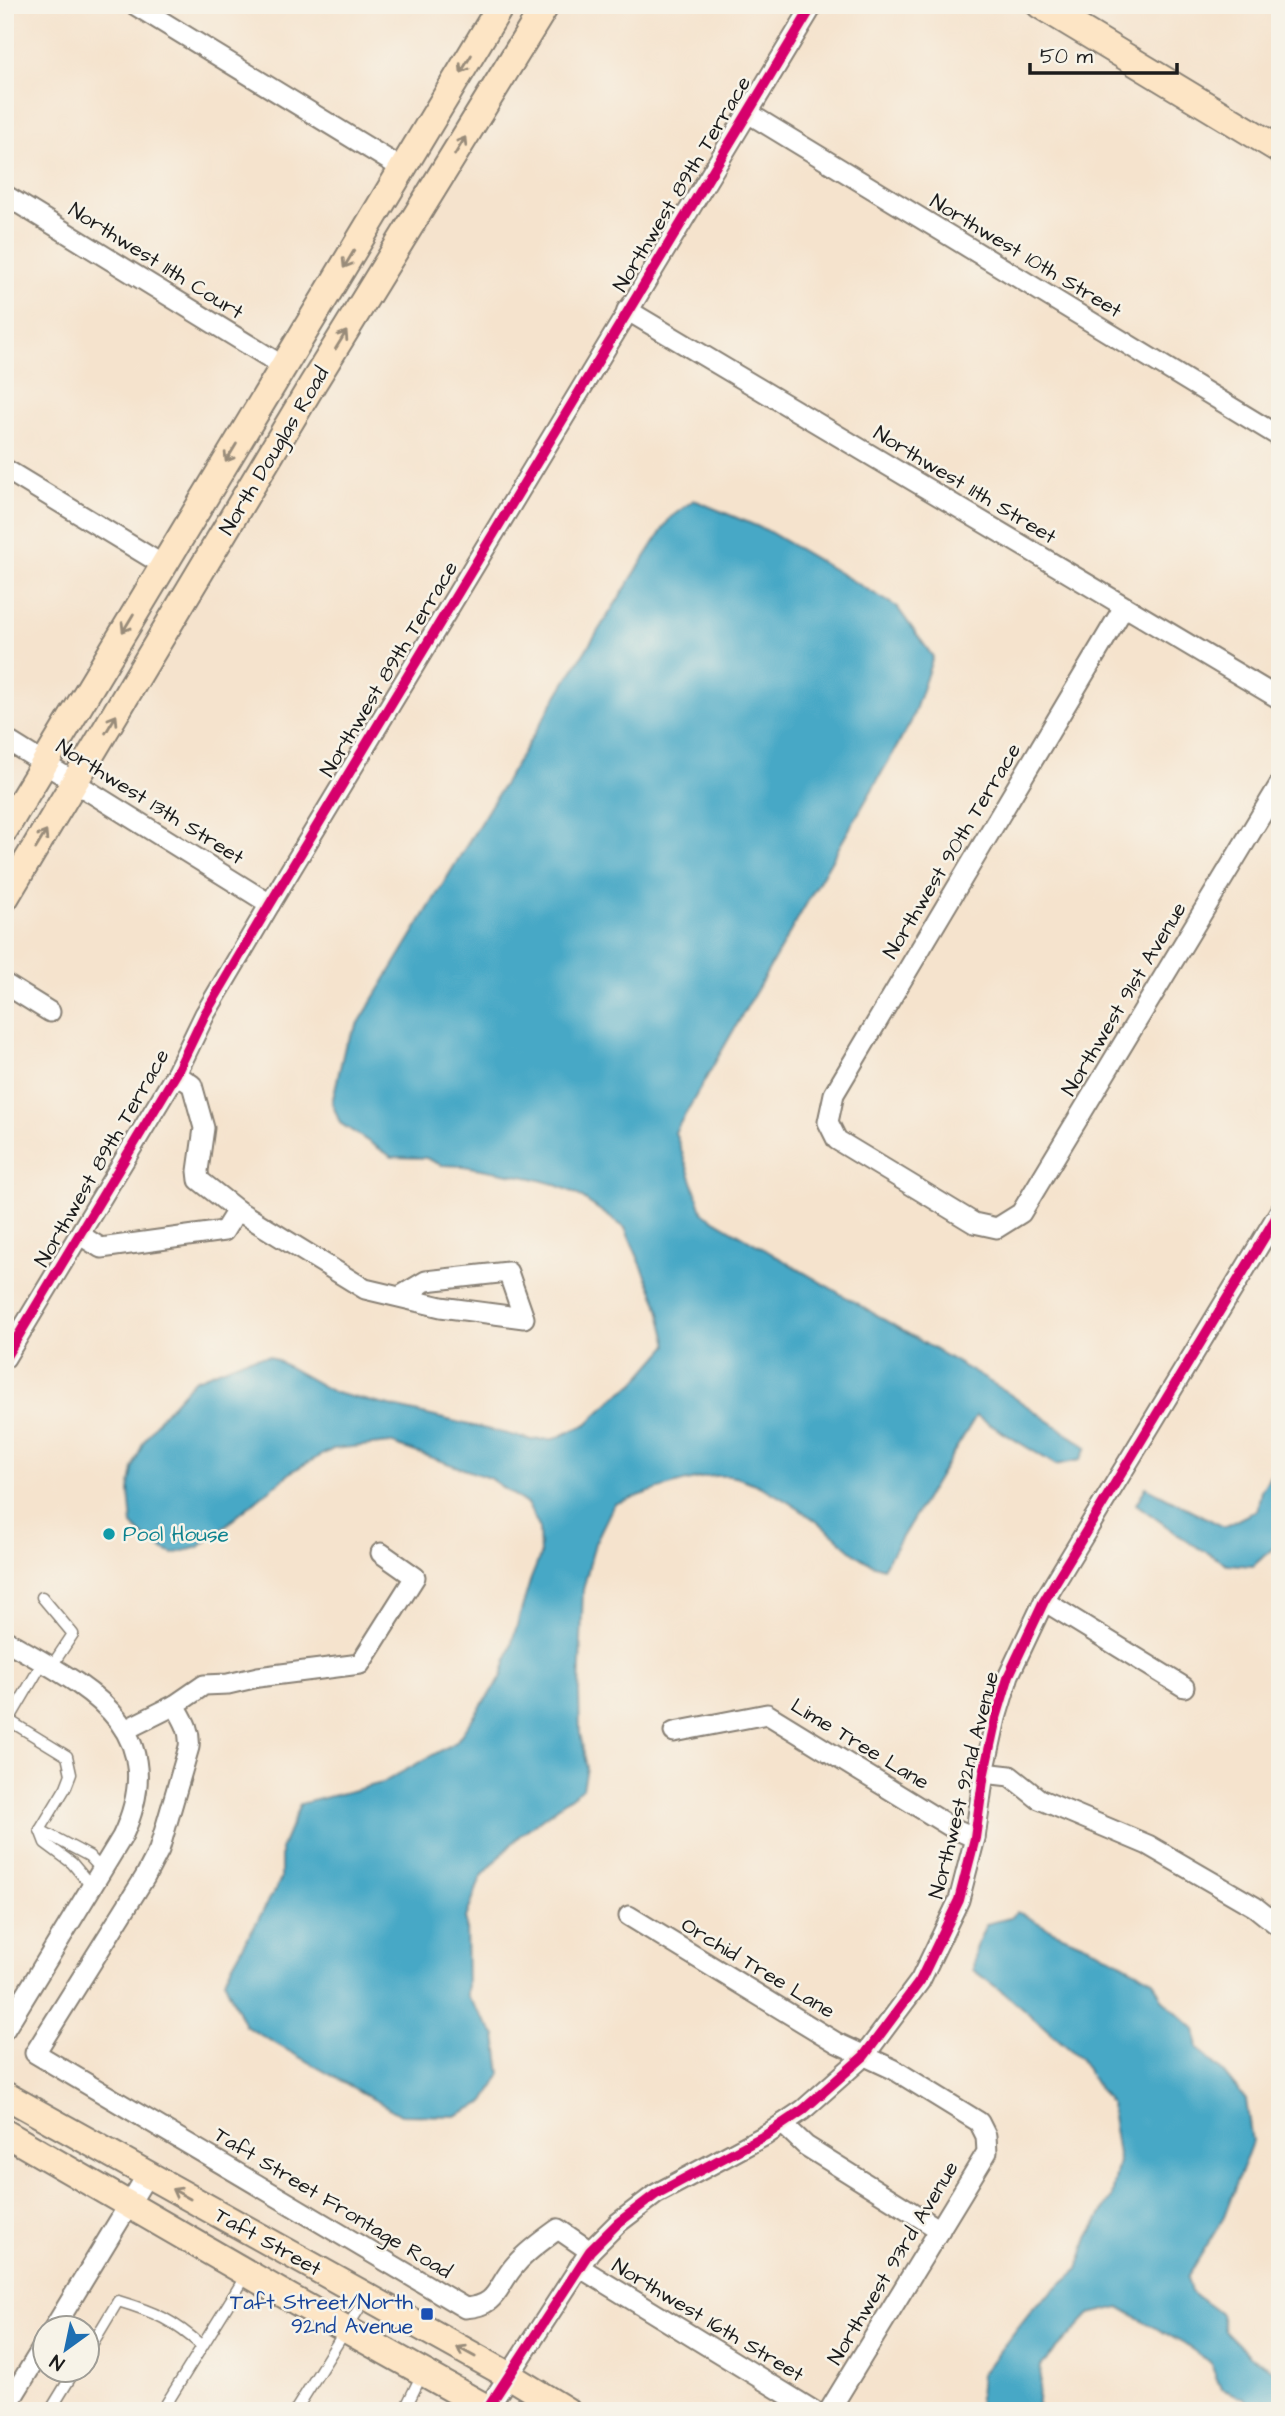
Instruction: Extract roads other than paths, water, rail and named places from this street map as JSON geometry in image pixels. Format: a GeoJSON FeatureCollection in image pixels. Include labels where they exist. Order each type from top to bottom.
{"type":"FeatureCollection","features":[{"type":"Feature","properties":{"kind":"main road","name":"North Douglas Road"},"geometry":{"type":"LineString","coordinates":[[5,829],[501,5]]}},
{"type":"Feature","properties":{"kind":"main road","name":"North Douglas Road"},"geometry":{"type":"LineString","coordinates":[[5,898],[312,385],[546,5]]}},
{"type":"Feature","properties":{"kind":"main road"},"geometry":{"type":"LineString","coordinates":[[1040,5],[1280,150]]}},
{"type":"Feature","properties":{"kind":"main road","name":"Taft Street"},"geometry":{"type":"LineString","coordinates":[[5,2095],[508,2375],[567,2411]]}},
{"type":"Feature","properties":{"kind":"main road","name":"Taft Street"},"geometry":{"type":"LineString","coordinates":[[5,2133],[490,2410]]}},
{"type":"Feature","properties":{"kind":"street"},"geometry":{"type":"LineString","coordinates":[[135,5],[403,169]]}},
{"type":"Feature","properties":{"kind":"street","name":"Northwest 89th Terrace"},"geometry":{"type":"LineString","coordinates":[[5,1358],[176,1074],[205,1014],[270,904],[813,5]]}},
{"type":"Feature","properties":{"kind":"street","name":"Northwest 10th Street"},"geometry":{"type":"LineString","coordinates":[[748,113],[1280,437]]}},
{"type":"Feature","properties":{"kind":"street","name":"Northwest 11th Court"},"geometry":{"type":"LineString","coordinates":[[5,195],[283,366]]}},
{"type":"Feature","properties":{"kind":"street","name":"Northwest 11th Street"},"geometry":{"type":"LineString","coordinates":[[627,310],[1280,699]]}},
{"type":"Feature","properties":{"kind":"street"},"geometry":{"type":"LineString","coordinates":[[5,469],[163,565]]}},
{"type":"Feature","properties":{"kind":"street","name":"Northwest 90th Terrace"},"geometry":{"type":"LineString","coordinates":[[997,1228],[974,1223],[837,1140],[828,1122],[834,1094],[1124,607]]}},
{"type":"Feature","properties":{"kind":"street","name":"Northwest 13th Street"},"geometry":{"type":"LineString","coordinates":[[5,739],[270,904]]}},
{"type":"Feature","properties":{"kind":"street","name":"Northwest 91st Avenue"},"geometry":{"type":"LineString","coordinates":[[997,1228],[1021,1213],[1280,783]]}},
{"type":"Feature","properties":{"kind":"street"},"geometry":{"type":"LineString","coordinates":[[5,984],[50,1012]]}},
{"type":"Feature","properties":{"kind":"street"},"geometry":{"type":"LineString","coordinates":[[176,1074],[192,1085],[204,1128],[199,1180],[237,1210],[365,1289],[441,1307],[524,1318],[508,1272],[426,1281],[399,1297]]}},
{"type":"Feature","properties":{"kind":"street"},"geometry":{"type":"LineString","coordinates":[[80,1235],[101,1248],[224,1231],[237,1210]]}},
{"type":"Feature","properties":{"kind":"street","name":"Northwest 92nd Avenue"},"geometry":{"type":"LineString","coordinates":[[490,2410],[508,2375],[584,2259],[618,2224],[656,2194],[783,2124],[803,2110],[864,2056],[920,1981],[959,1900],[975,1838],[984,1773],[996,1718],[1009,1675],[1044,1601],[1280,1212]]}},
{"type":"Feature","properties":{"kind":"street"},"geometry":{"type":"LineString","coordinates":[[125,1731],[204,1685],[360,1664],[415,1577],[381,1553]]}},
{"type":"Feature","properties":{"kind":"street"},"geometry":{"type":"LineString","coordinates":[[1044,1601],[1184,1688]]}},
{"type":"Feature","properties":{"kind":"street"},"geometry":{"type":"LineString","coordinates":[[5,1640],[102,1701],[116,1715],[125,1731],[137,1770],[134,1807],[122,1837],[5,2029]]}},
{"type":"Feature","properties":{"kind":"street","name":"Taft Street Frontage Road"},"geometry":{"type":"LineString","coordinates":[[174,1704],[190,1736],[189,1747],[159,1850],[145,1877],[35,2053],[465,2308],[477,2307],[493,2299],[516,2264],[558,2229],[584,2259]]}},
{"type":"Feature","properties":{"kind":"street","name":"Lime Tree Lane"},"geometry":{"type":"LineString","coordinates":[[674,1732],[767,1714],[951,1827],[975,1838]]}},
{"type":"Feature","properties":{"kind":"street"},"geometry":{"type":"LineString","coordinates":[[984,1773],[1010,1776],[1039,1799],[1148,1845],[1255,1907],[1280,1927]]}},
{"type":"Feature","properties":{"kind":"street","name":"Orchid Tree Lane"},"geometry":{"type":"LineString","coordinates":[[629,1916],[836,2043],[893,2069],[979,2122],[986,2136]]}},
{"type":"Feature","properties":{"kind":"street"},"geometry":{"type":"LineString","coordinates":[[783,2124],[806,2146],[940,2230]]}},
{"type":"Feature","properties":{"kind":"street","name":"Northwest 93rd Avenue"},"geometry":{"type":"LineString","coordinates":[[829,2411],[987,2152],[986,2136]]}},
{"type":"Feature","properties":{"kind":"street"},"geometry":{"type":"LineString","coordinates":[[63,2314],[147,2175]]}},
{"type":"Feature","properties":{"kind":"street","name":"Northwest 16th Street"},"geometry":{"type":"LineString","coordinates":[[584,2259],[814,2411]]}},
{"type":"Feature","properties":{"kind":"street"},"geometry":{"type":"LineString","coordinates":[[5,2409],[32,2365]]}},
{"type":"Feature","properties":{"kind":"lane"},"geometry":{"type":"LineString","coordinates":[[40,1830],[71,1774],[66,1756],[7,1719],[73,1634],[42,1597]]}},
{"type":"Feature","properties":{"kind":"lane"},"geometry":{"type":"LineString","coordinates":[[40,1830],[89,1856],[97,1878]]}},
{"type":"Feature","properties":{"kind":"lane"},"geometry":{"type":"LineString","coordinates":[[40,1830],[46,1843],[97,1878]]}},
{"type":"Feature","properties":{"kind":"lane"},"geometry":{"type":"LineString","coordinates":[[162,2411],[247,2273]]}},
{"type":"Feature","properties":{"kind":"lane"},"geometry":{"type":"LineString","coordinates":[[295,2411],[366,2296]]}},
{"type":"Feature","properties":{"kind":"lane"},"geometry":{"type":"LineString","coordinates":[[102,2328],[118,2301],[151,2311],[180,2327],[202,2346]]}},
{"type":"Feature","properties":{"kind":"lane"},"geometry":{"type":"LineString","coordinates":[[404,2411],[423,2372]]}},
{"type":"Feature","properties":{"kind":"lane"},"geometry":{"type":"LineString","coordinates":[[50,2411],[67,2384]]}},
{"type":"Feature","properties":{"kind":"water"},"geometry":{"type":"Polygon","coordinates":[[[694,500],[766,530],[897,607],[933,657],[911,722],[675,1132],[703,1213],[1002,1389],[1087,1447],[1080,1460],[1056,1465],[976,1416],[883,1568],[858,1556],[823,1526],[792,1505],[756,1485],[734,1477],[691,1480],[614,1504],[595,1543],[583,1590],[579,1692],[580,1733],[587,1768],[583,1788],[520,1835],[481,1877],[466,1918],[467,1996],[496,2036],[501,2074],[485,2102],[455,2116],[401,2115],[245,2026],[224,1980],[281,1879],[281,1849],[300,1804],[382,1783],[456,1742],[502,1676],[540,1556],[539,1527],[528,1505],[489,1478],[390,1443],[333,1449],[294,1470],[199,1547],[173,1554],[150,1543],[132,1525],[129,1491],[133,1468],[143,1443],[158,1420],[194,1380],[246,1359],[269,1356],[335,1393],[532,1440],[554,1439],[587,1424],[616,1396],[635,1383],[668,1345],[657,1301],[625,1228],[575,1193],[554,1184],[464,1166],[441,1165],[426,1158],[392,1157],[340,1123],[332,1103],[345,1046],[568,678],[670,518],[694,500]]]}},
{"type":"Feature","properties":{"kind":"water"},"geometry":{"type":"Polygon","coordinates":[[[1280,1460],[1280,1542],[1253,1566],[1227,1564],[1187,1541],[1136,1504],[1146,1487],[1224,1527],[1257,1510],[1261,1491],[1280,1460]]]}},
{"type":"Feature","properties":{"kind":"water"},"geometry":{"type":"Polygon","coordinates":[[[1017,1911],[1153,1980],[1162,1999],[1195,2029],[1198,2048],[1224,2073],[1246,2100],[1252,2142],[1224,2217],[1187,2278],[1191,2292],[1221,2314],[1225,2331],[1250,2356],[1280,2374],[1280,2411],[1256,2411],[1244,2398],[1221,2389],[1210,2362],[1119,2307],[1090,2314],[1041,2366],[1037,2411],[988,2411],[978,2408],[981,2375],[1034,2307],[1078,2269],[1088,2238],[1112,2196],[1119,2161],[1110,2103],[1080,2058],[1007,1995],[973,1970],[975,1949],[986,1924],[1010,1918],[1017,1911]]]}},
{"type":"Feature","properties":{"kind":"place","name":"Pool House"},"geometry":{"type":"Point","coordinates":[109,1534]}},
{"type":"Feature","properties":{"kind":"place","name":"Taft Street/North 92nd Avenue"},"geometry":{"type":"Point","coordinates":[427,2314]}}]}
